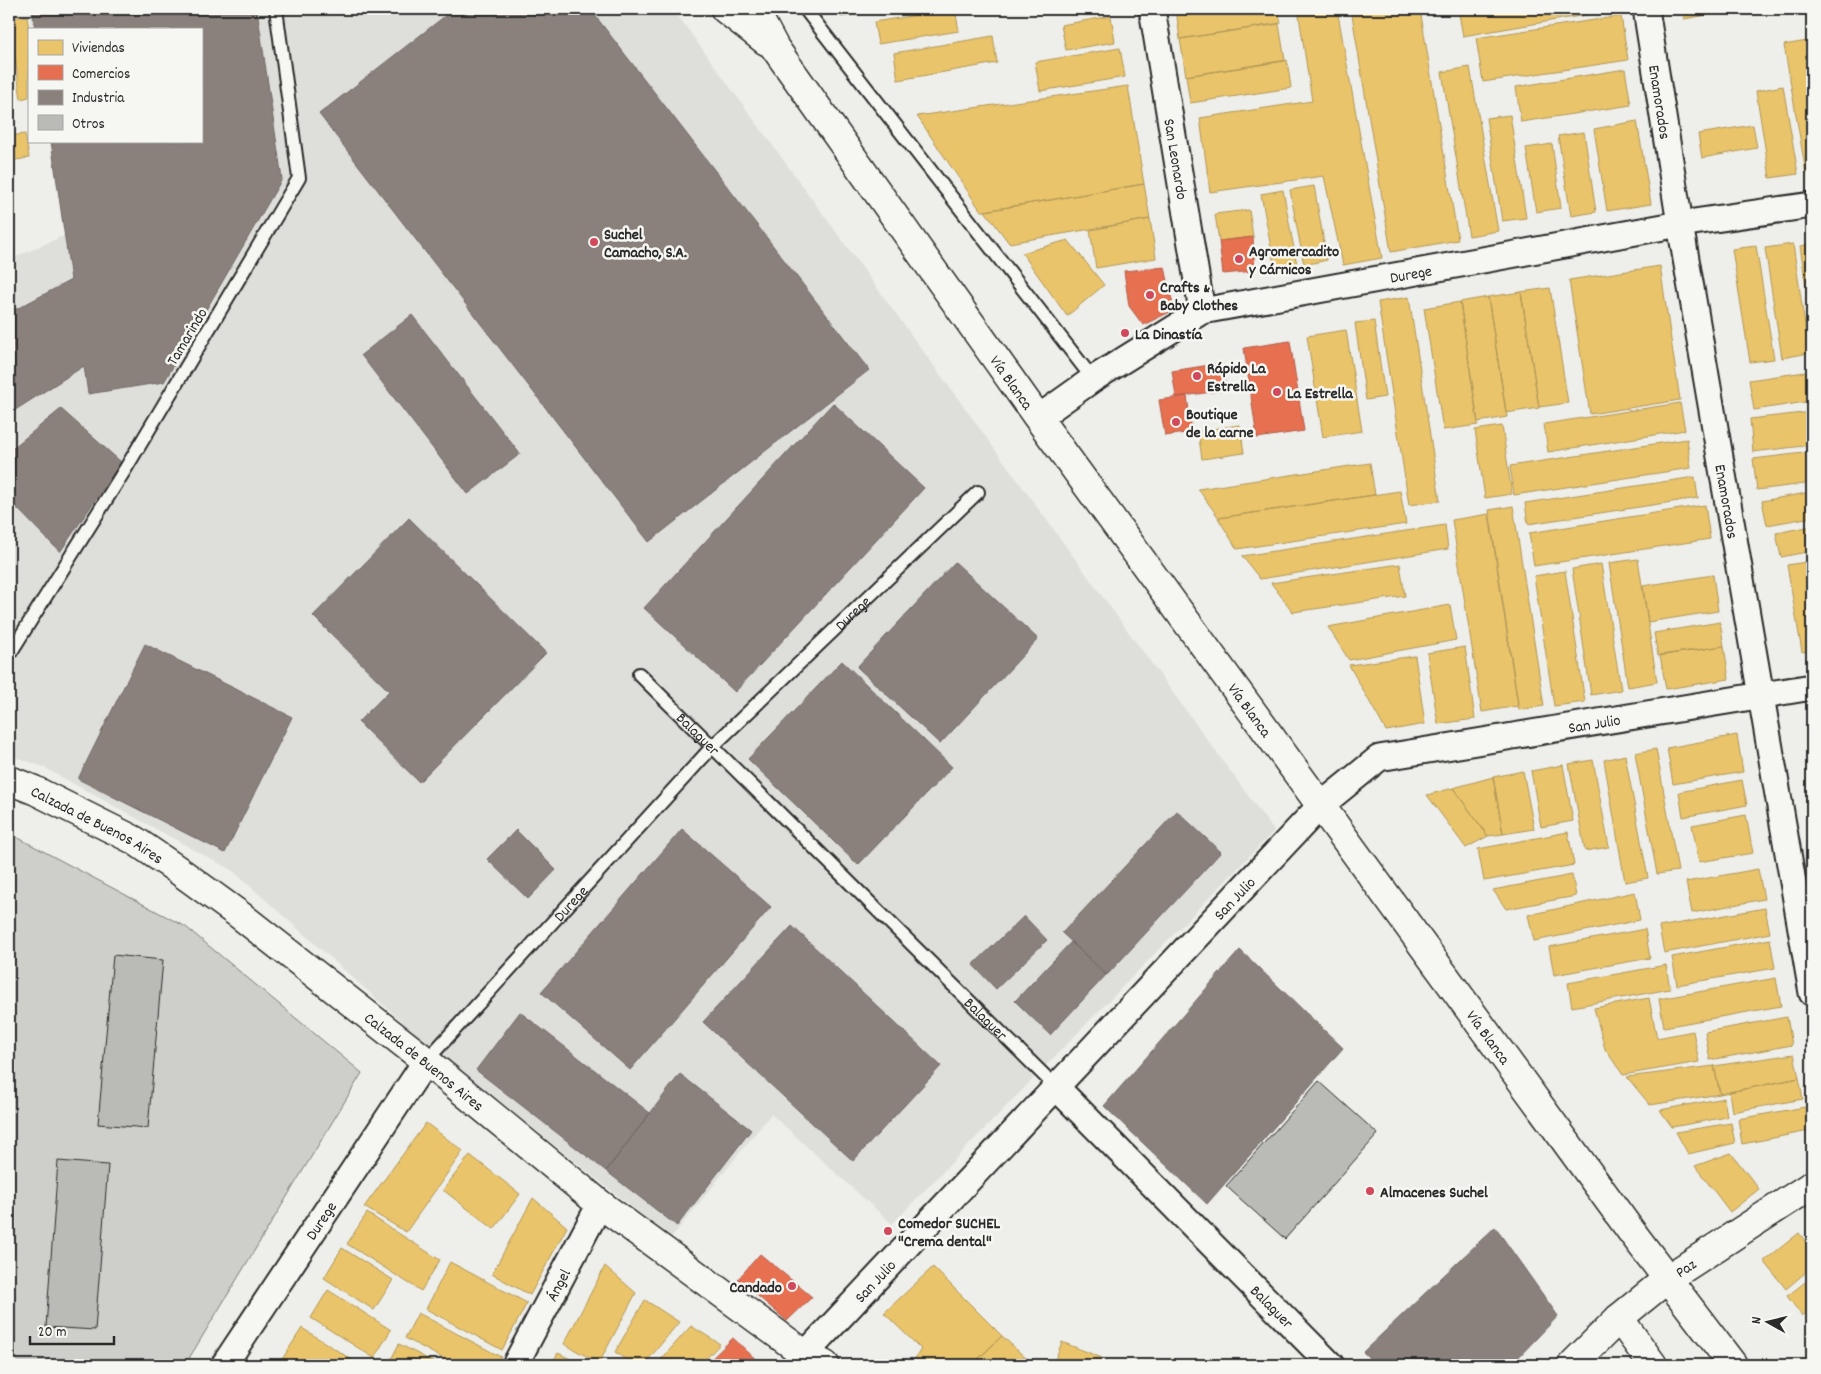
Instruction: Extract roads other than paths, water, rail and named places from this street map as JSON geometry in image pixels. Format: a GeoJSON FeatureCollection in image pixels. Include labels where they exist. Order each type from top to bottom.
{"type":"FeatureCollection","features":[{"type":"Feature","properties":{"kind":"main road","name":"Vía Blanca"},"geometry":{"type":"LineString","coordinates":[[725,9],[775,48]]}},
{"type":"Feature","properties":{"kind":"main road","name":"Vía Blanca"},"geometry":{"type":"LineString","coordinates":[[754,9],[775,48],[1038,418],[1667,1279],[1733,1365]]}},
{"type":"Feature","properties":{"kind":"main road","name":"Calzada de Buenos Aires"},"geometry":{"type":"LineString","coordinates":[[9,780],[34,790],[134,840],[241,916],[426,1061],[600,1204],[808,1362]]}},
{"type":"Feature","properties":{"kind":"main road","name":"Paz"},"geometry":{"type":"LineString","coordinates":[[1572,1365],[1619,1318],[1667,1279],[1812,1185]]}},
{"type":"Feature","properties":{"kind":"main road"},"geometry":{"type":"LineString","coordinates":[[1619,1318],[1653,1365]]}},
{"type":"Feature","properties":{"kind":"street","name":"San Leonardo"},"geometry":{"type":"LineString","coordinates":[[1152,9],[1202,311]]}},
{"type":"Feature","properties":{"kind":"street","name":"Enamorados"},"geometry":{"type":"LineString","coordinates":[[1646,9],[1680,224],[1812,993]]}},
{"type":"Feature","properties":{"kind":"street","name":"Durege"},"geometry":{"type":"LineString","coordinates":[[1038,418],[1093,379],[1202,311],[1680,224],[1812,205]]}},
{"type":"Feature","properties":{"kind":"street","name":"San Julio"},"geometry":{"type":"LineString","coordinates":[[808,1362],[1056,1087],[1320,806],[1379,758],[1812,687]]}},
{"type":"Feature","properties":{"kind":"street","name":"Durege"},"geometry":{"type":"LineString","coordinates":[[224,1365],[426,1061]]}},
{"type":"Feature","properties":{"kind":"street","name":"Balaguer"},"geometry":{"type":"LineString","coordinates":[[1056,1087],[1331,1365]]}},
{"type":"Feature","properties":{"kind":"street","name":"Ángel"},"geometry":{"type":"LineString","coordinates":[[515,1365],[600,1204]]}},
{"type":"Feature","properties":{"kind":"lane","name":"Tamarindo"},"geometry":{"type":"LineString","coordinates":[[9,655],[126,468],[299,178],[276,9]]}},
{"type":"Feature","properties":{"kind":"lane"},"geometry":{"type":"LineString","coordinates":[[805,9],[1093,379]]}},
{"type":"Feature","properties":{"kind":"lane","name":"Durege"},"geometry":{"type":"LineString","coordinates":[[426,1061],[714,746],[978,492]]}},
{"type":"Feature","properties":{"kind":"lane","name":"Balaguer"},"geometry":{"type":"LineString","coordinates":[[639,674],[714,746],[1056,1087]]}},
{"type":"Feature","properties":{"kind":"place","name":"Suchel Camacho, S.A."},"geometry":{"type":"Point","coordinates":[594,242]}},
{"type":"Feature","properties":{"kind":"place","name":"Agromercadito y Cárnicos"},"geometry":{"type":"Point","coordinates":[1239,259]}},
{"type":"Feature","properties":{"kind":"place","name":"Crafts & Baby Clothes"},"geometry":{"type":"Point","coordinates":[1150,295]}},
{"type":"Feature","properties":{"kind":"place","name":"La Dinastía"},"geometry":{"type":"Point","coordinates":[1125,333]}},
{"type":"Feature","properties":{"kind":"place","name":"Rápido La Estrella"},"geometry":{"type":"Point","coordinates":[1197,376]}},
{"type":"Feature","properties":{"kind":"place","name":"La Estrella"},"geometry":{"type":"Point","coordinates":[1277,392]}},
{"type":"Feature","properties":{"kind":"place","name":"Boutique de la carne"},"geometry":{"type":"Point","coordinates":[1176,422]}},
{"type":"Feature","properties":{"kind":"place","name":"Almacenes Suchel"},"geometry":{"type":"Point","coordinates":[1370,1191]}},
{"type":"Feature","properties":{"kind":"place","name":"Comedor SUCHEL \"Crema dental\""},"geometry":{"type":"Point","coordinates":[888,1231]}},
{"type":"Feature","properties":{"kind":"place","name":"Candado"},"geometry":{"type":"Point","coordinates":[792,1286]}}]}
